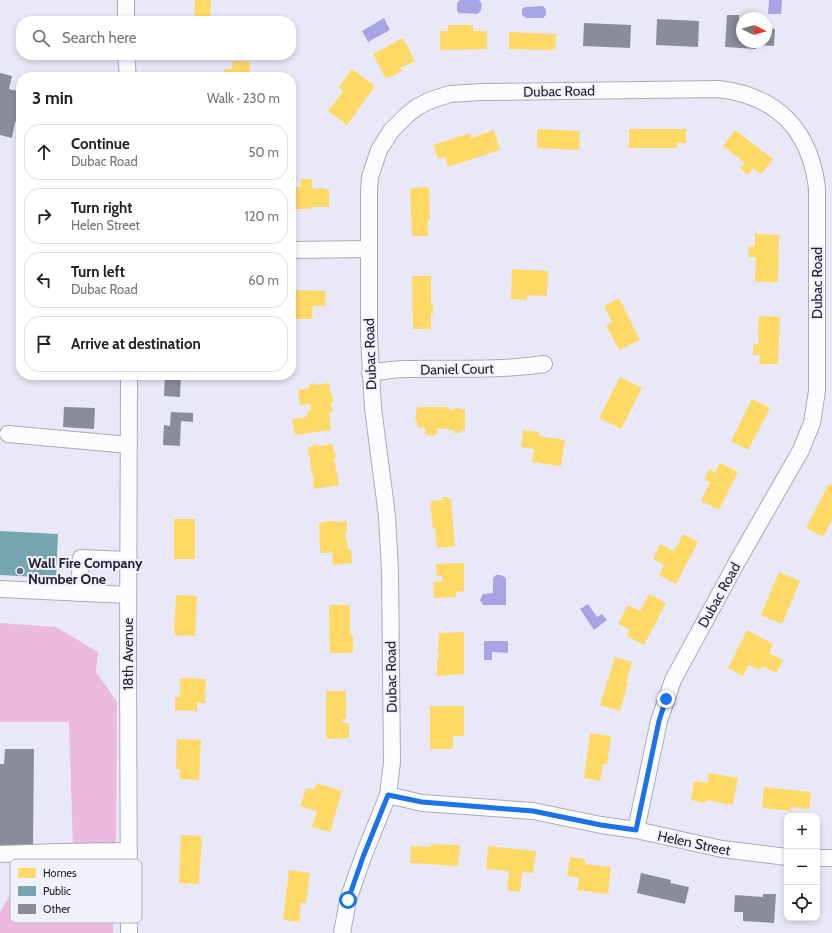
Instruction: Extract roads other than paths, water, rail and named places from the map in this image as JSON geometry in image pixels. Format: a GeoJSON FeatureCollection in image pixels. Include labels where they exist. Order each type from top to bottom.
{"type":"FeatureCollection","features":[{"type":"Feature","properties":{"kind":"street"},"geometry":{"type":"LineString","coordinates":[[126,0],[126,16]]}},
{"type":"Feature","properties":{"kind":"street"},"geometry":{"type":"LineString","coordinates":[[126,60],[128,72]]}},
{"type":"Feature","properties":{"kind":"street","name":"Dubac Road"},"geometry":{"type":"LineString","coordinates":[[342,933],[348,900],[363,857],[388,795],[392,762],[390,571],[386,516],[370,373],[370,177],[379,150],[391,131],[407,115],[431,100],[450,94],[481,92],[664,89],[719,89],[737,91],[756,97],[773,107],[798,133],[812,160],[817,188],[817,391],[812,423],[801,450],[737,562],[673,680],[659,721],[636,830]]}},
{"type":"Feature","properties":{"kind":"street"},"geometry":{"type":"LineString","coordinates":[[296,250],[369,249]]}},
{"type":"Feature","properties":{"kind":"street","name":"Daniel Court"},"geometry":{"type":"LineString","coordinates":[[370,373],[406,369],[476,370],[524,367],[544,364]]}},
{"type":"Feature","properties":{"kind":"street","name":"18th Avenue"},"geometry":{"type":"LineString","coordinates":[[129,380],[129,859]]}},
{"type":"Feature","properties":{"kind":"street"},"geometry":{"type":"LineString","coordinates":[[8,434],[128,445]]}},
{"type":"Feature","properties":{"kind":"street"},"geometry":{"type":"LineString","coordinates":[[79,593],[81,558],[128,560]]}},
{"type":"Feature","properties":{"kind":"street"},"geometry":{"type":"LineString","coordinates":[[0,589],[128,595]]}},
{"type":"Feature","properties":{"kind":"street","name":"Helen Street"},"geometry":{"type":"LineString","coordinates":[[388,795],[422,802],[533,811],[601,825],[636,830],[722,849],[784,857]]}},
{"type":"Feature","properties":{"kind":"street"},"geometry":{"type":"LineString","coordinates":[[0,854],[129,851]]}},
{"type":"Feature","properties":{"kind":"street"},"geometry":{"type":"LineString","coordinates":[[820,858],[832,858]]}},
{"type":"Feature","properties":{"kind":"water"},"geometry":{"type":"Polygon","coordinates":[[[460,0],[479,0],[482,4],[481,10],[478,14],[459,13],[457,10],[457,3],[460,0]]]}},
{"type":"Feature","properties":{"kind":"water"},"geometry":{"type":"Polygon","coordinates":[[[769,0],[782,0],[781,14],[772,14],[772,12],[768,12],[769,0]]]}},
{"type":"Feature","properties":{"kind":"water"},"geometry":{"type":"Polygon","coordinates":[[[543,6],[546,10],[546,15],[543,18],[526,18],[522,15],[522,9],[525,7],[543,6]]]}},
{"type":"Feature","properties":{"kind":"water"},"geometry":{"type":"Polygon","coordinates":[[[384,18],[390,30],[368,42],[362,31],[384,18]]]}},
{"type":"Feature","properties":{"kind":"water"},"geometry":{"type":"Polygon","coordinates":[[[496,575],[501,575],[506,578],[506,605],[483,605],[480,600],[483,594],[493,593],[493,578],[496,575]]]}},
{"type":"Feature","properties":{"kind":"water"},"geometry":{"type":"Polygon","coordinates":[[[588,604],[597,617],[602,614],[607,620],[594,630],[580,609],[588,604]]]}},
{"type":"Feature","properties":{"kind":"water"},"geometry":{"type":"Polygon","coordinates":[[[484,641],[508,641],[508,653],[492,652],[492,660],[484,660],[484,641]]]}},
{"type":"Feature","properties":{"kind":"place","name":"Wall Fire Company Number One"},"geometry":{"type":"Point","coordinates":[20,571]}}]}
